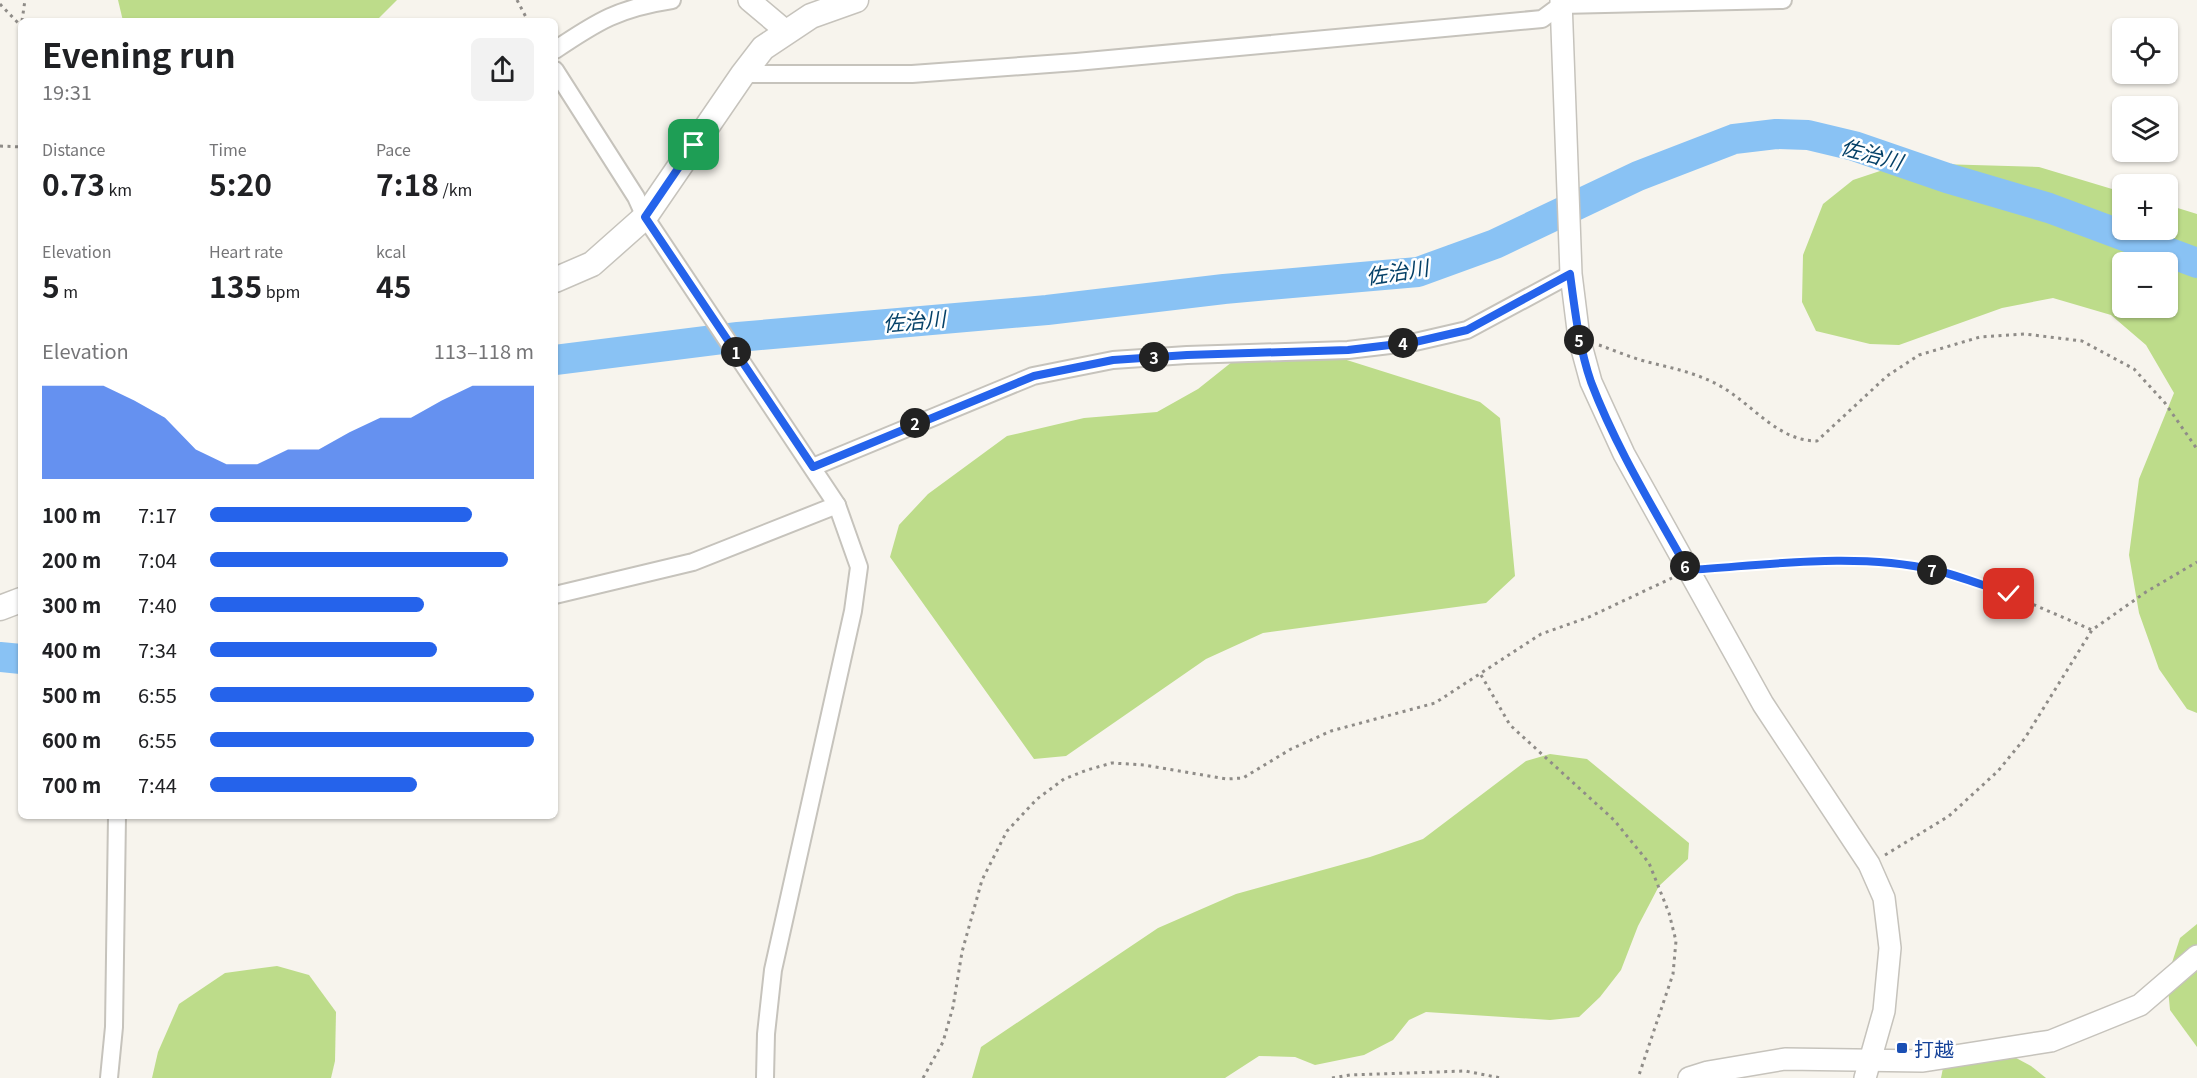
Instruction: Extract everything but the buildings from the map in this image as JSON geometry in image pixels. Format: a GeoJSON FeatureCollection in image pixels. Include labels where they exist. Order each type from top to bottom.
{"type":"FeatureCollection","features":[{"type":"Feature","properties":{"kind":"main road"},"geometry":{"type":"LineString","coordinates":[[558,279],[592,264],[645,217],[763,48],[811,16],[856,0]]}},
{"type":"Feature","properties":{"kind":"main road"},"geometry":{"type":"LineString","coordinates":[[0,608],[18,601]]}},
{"type":"Feature","properties":{"kind":"street"},"geometry":{"type":"LineString","coordinates":[[558,48],[605,18],[632,7],[672,0]]}},
{"type":"Feature","properties":{"kind":"street"},"geometry":{"type":"LineString","coordinates":[[749,0],[787,32]]}},
{"type":"Feature","properties":{"kind":"street"},"geometry":{"type":"LineString","coordinates":[[743,74],[912,74],[1076,62],[1542,20],[1561,3],[1783,0]]}},
{"type":"Feature","properties":{"kind":"street"},"geometry":{"type":"LineString","coordinates":[[1561,3],[1570,274],[1579,338],[1592,382],[1624,454],[1762,704],[1869,864],[1884,898],[1890,948],[1884,1011],[1867,1069]]}},
{"type":"Feature","properties":{"kind":"street"},"geometry":{"type":"LineString","coordinates":[[558,74],[636,197],[645,217],[837,505],[859,567],[853,611],[773,970],[766,1034],[765,1078]]}},
{"type":"Feature","properties":{"kind":"street"},"geometry":{"type":"LineString","coordinates":[[813,467],[1034,376],[1113,360],[1187,355],[1348,350],[1415,342],[1467,330],[1570,274]]}},
{"type":"Feature","properties":{"kind":"street"},"geometry":{"type":"LineString","coordinates":[[558,594],[693,562],[837,505]]}},
{"type":"Feature","properties":{"kind":"street"},"geometry":{"type":"LineString","coordinates":[[109,1078],[114,1027],[117,819]]}},
{"type":"Feature","properties":{"kind":"street"},"geometry":{"type":"LineString","coordinates":[[1689,1078],[1708,1072],[1785,1059],[1867,1069],[2051,1041],[2140,1005],[2197,956]]}},
{"type":"Feature","properties":{"kind":"path"},"geometry":{"type":"LineString","coordinates":[[22,18],[25,0]]}},
{"type":"Feature","properties":{"kind":"path"},"geometry":{"type":"LineString","coordinates":[[517,0],[526,18]]}},
{"type":"Feature","properties":{"kind":"path"},"geometry":{"type":"LineString","coordinates":[[0,4],[18,23]]}},
{"type":"Feature","properties":{"kind":"path"},"geometry":{"type":"LineString","coordinates":[[0,146],[18,147]]}},
{"type":"Feature","properties":{"kind":"path"},"geometry":{"type":"LineString","coordinates":[[1579,338],[1650,363],[1678,368],[1721,386],[1786,434],[1804,441],[1817,441],[1887,376],[1919,355],[1980,337],[2025,334],[2082,341],[2134,369],[2164,403],[2197,449]]}},
{"type":"Feature","properties":{"kind":"path"},"geometry":{"type":"LineString","coordinates":[[923,1078],[943,1042],[953,1007],[962,952],[982,880],[1007,831],[1036,799],[1064,779],[1113,763],[1144,765],[1227,779],[1243,778],[1291,749],[1331,731],[1435,703],[1481,675],[1540,634],[1589,616],[1688,570],[1802,563],[1871,562],[1935,570],[2009,594],[2092,630]]}},
{"type":"Feature","properties":{"kind":"path"},"geometry":{"type":"LineString","coordinates":[[1869,864],[1949,816],[1998,771],[2025,738],[2092,630],[2146,592],[2197,562]]}},
{"type":"Feature","properties":{"kind":"path"},"geometry":{"type":"LineString","coordinates":[[1481,675],[1510,725],[1614,820],[1649,863],[1669,913],[1676,941],[1673,974],[1638,1078]]}},
{"type":"Feature","properties":{"kind":"path"},"geometry":{"type":"LineString","coordinates":[[1332,1078],[1350,1075],[1465,1071],[1501,1078]]}},
{"type":"Feature","properties":{"kind":"green space"},"geometry":{"type":"Polygon","coordinates":[[[118,0],[397,0],[379,18],[122,18],[118,0]]]}},
{"type":"Feature","properties":{"kind":"green space"},"geometry":{"type":"Polygon","coordinates":[[[1904,163],[2039,167],[2112,189],[2112,240],[2178,240],[2178,208],[2197,214],[2197,713],[2187,709],[2159,669],[2139,613],[2129,555],[2139,479],[2174,393],[2146,345],[2114,318],[2178,318],[2178,252],[2112,252],[2112,316],[2053,298],[2002,308],[1899,345],[1870,344],[1816,331],[1802,302],[1803,255],[1823,204],[1853,180],[1904,163]]]}},
{"type":"Feature","properties":{"kind":"green space"},"geometry":{"type":"Polygon","coordinates":[[[1296,344],[1480,402],[1500,418],[1515,576],[1486,603],[1263,633],[1206,659],[1066,756],[1034,759],[890,557],[899,525],[928,494],[1007,436],[1084,418],[1157,412],[1198,389],[1252,346],[1296,344]]]}},
{"type":"Feature","properties":{"kind":"green space"},"geometry":{"type":"Polygon","coordinates":[[[1550,754],[1587,759],[1689,843],[1688,859],[1659,886],[1638,926],[1621,970],[1600,997],[1579,1017],[1550,1020],[1426,1012],[1409,1020],[1393,1040],[1364,1055],[1315,1065],[1295,1057],[1259,1056],[1225,1078],[972,1078],[981,1047],[1158,928],[1236,894],[1370,857],[1423,839],[1526,761],[1550,754]]]}},
{"type":"Feature","properties":{"kind":"green space"},"geometry":{"type":"Polygon","coordinates":[[[2197,924],[2197,1047],[2170,1010],[2167,978],[2180,938],[2197,924]]]}},
{"type":"Feature","properties":{"kind":"green space"},"geometry":{"type":"Polygon","coordinates":[[[277,966],[309,975],[336,1012],[335,1061],[331,1078],[152,1078],[158,1052],[179,1004],[225,973],[277,966]]]}},
{"type":"Feature","properties":{"kind":"green space"},"geometry":{"type":"Polygon","coordinates":[[[1955,1044],[1992,1045],[2031,1066],[2046,1078],[1941,1078],[1943,1068],[1955,1044]]]}},
{"type":"Feature","properties":{"kind":"waterway","name":"佐治川"},"geometry":{"type":"LineString","coordinates":[[558,360],[738,337],[1047,310],[1224,289],[1418,272],[1495,244],[1638,176],[1734,139],[1776,134],[1808,135],[1854,146],[1947,178],[2049,208],[2197,263]]}},
{"type":"Feature","properties":{"kind":"waterway","name":"佐治川"},"geometry":{"type":"LineString","coordinates":[[0,657],[18,659]]}},
{"type":"Feature","properties":{"kind":"place","name":"打越"},"geometry":{"type":"Point","coordinates":[1902,1048]}},
{"type":"Feature","properties":{"kind":"route"},"geometry":{"type":"LineString","coordinates":[[694,145],[645,217],[813,467],[961,404],[1034,376],[1113,360],[1187,355],[1348,350],[1415,342],[1467,330],[1570,274],[1579,338],[1592,382],[1624,454],[1688,570],[1802,563],[1871,562],[1935,570],[2009,594]]}}]}
